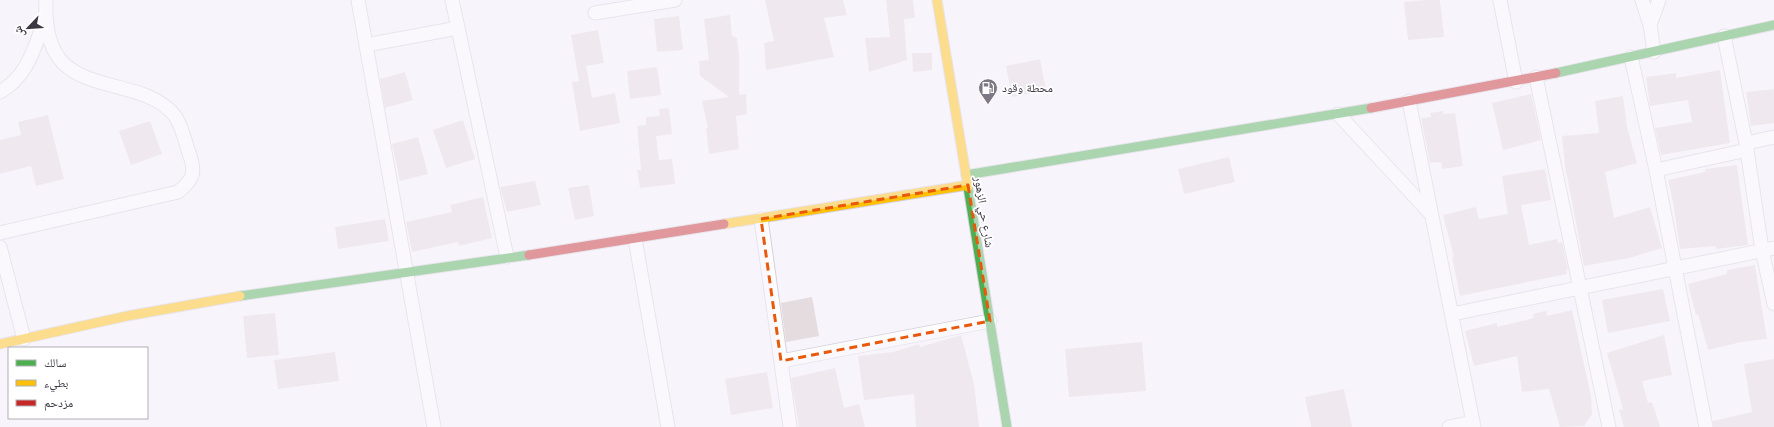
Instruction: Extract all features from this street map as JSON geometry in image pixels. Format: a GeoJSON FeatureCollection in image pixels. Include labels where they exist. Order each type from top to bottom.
{"type":"FeatureCollection","features":[{"type":"Feature","properties":{"kind":"street"},"geometry":{"type":"LineString","coordinates":[[0,92],[6,89],[27,68],[45,19],[46,0]]}},
{"type":"Feature","properties":{"kind":"street"},"geometry":{"type":"LineString","coordinates":[[358,0],[405,271],[434,427]]}},
{"type":"Feature","properties":{"kind":"street"},"geometry":{"type":"LineString","coordinates":[[452,0],[507,257]]}},
{"type":"Feature","properties":{"kind":"street"},"geometry":{"type":"LineString","coordinates":[[595,13],[675,0]]}},
{"type":"Feature","properties":{"kind":"street","name":"شارع حي الزهور"},"geometry":{"type":"LineString","coordinates":[[937,0],[1007,427]]}},
{"type":"Feature","properties":{"kind":"street"},"geometry":{"type":"LineString","coordinates":[[1500,0],[1516,82]]}},
{"type":"Feature","properties":{"kind":"street"},"geometry":{"type":"LineString","coordinates":[[1642,0],[1650,25],[1654,52]]}},
{"type":"Feature","properties":{"kind":"street"},"geometry":{"type":"LineString","coordinates":[[1650,25],[1659,0]]}},
{"type":"Feature","properties":{"kind":"street"},"geometry":{"type":"LineString","coordinates":[[0,233],[178,192],[188,184],[193,176],[192,162],[182,130],[175,116],[164,106],[141,94],[81,76],[63,63],[54,51],[45,19]]}},
{"type":"Feature","properties":{"kind":"street"},"geometry":{"type":"LineString","coordinates":[[966,175],[1338,114],[1516,82],[1536,76],[1631,58],[1774,25]]}},
{"type":"Feature","properties":{"kind":"street"},"geometry":{"type":"LineString","coordinates":[[366,45],[458,28]]}},
{"type":"Feature","properties":{"kind":"street"},"geometry":{"type":"LineString","coordinates":[[1724,36],[1768,249],[1774,304]]}},
{"type":"Feature","properties":{"kind":"street"},"geometry":{"type":"LineString","coordinates":[[1631,58],[1656,170],[1674,270],[1706,427]]}},
{"type":"Feature","properties":{"kind":"street"},"geometry":{"type":"LineString","coordinates":[[1536,76],[1609,427]]}},
{"type":"Feature","properties":{"kind":"street"},"geometry":{"type":"LineString","coordinates":[[1408,101],[1474,424],[1450,427]]}},
{"type":"Feature","properties":{"kind":"street"},"geometry":{"type":"LineString","coordinates":[[1338,114],[1430,213]]}},
{"type":"Feature","properties":{"kind":"street"},"geometry":{"type":"LineString","coordinates":[[1656,170],[1746,147],[1774,137]]}},
{"type":"Feature","properties":{"kind":"street"},"geometry":{"type":"LineString","coordinates":[[0,344],[127,316],[273,290],[635,239],[968,185]]}},
{"type":"Feature","properties":{"kind":"street"},"geometry":{"type":"LineString","coordinates":[[762,219],[790,427]]}},
{"type":"Feature","properties":{"kind":"street"},"geometry":{"type":"LineString","coordinates":[[635,239],[668,427]]}},
{"type":"Feature","properties":{"kind":"street"},"geometry":{"type":"LineString","coordinates":[[0,247],[24,339]]}},
{"type":"Feature","properties":{"kind":"street"},"geometry":{"type":"LineString","coordinates":[[1452,314],[1581,287],[1674,270],[1768,249]]}},
{"type":"Feature","properties":{"kind":"street"},"geometry":{"type":"LineString","coordinates":[[780,361],[990,321]]}},
{"type":"Feature","properties":{"kind":"highlighted area"},"geometry":{"type":"Polygon","coordinates":[[[968,185],[990,321],[781,361],[761,219],[968,185]]]}},
{"type":"Feature","properties":{"kind":"building"},"geometry":{"type":"Polygon","coordinates":[[[765,0],[843,0],[847,15],[824,18],[834,57],[766,70],[764,43],[774,41],[765,0]]]}},
{"type":"Feature","properties":{"kind":"building"},"geometry":{"type":"Polygon","coordinates":[[[886,0],[913,0],[915,18],[904,19],[907,60],[869,72],[865,38],[890,37],[886,0]]]}},
{"type":"Feature","properties":{"kind":"building"},"geometry":{"type":"Polygon","coordinates":[[[1440,0],[1444,37],[1408,40],[1404,2],[1440,0]]]}},
{"type":"Feature","properties":{"kind":"building"},"geometry":{"type":"Polygon","coordinates":[[[730,15],[732,36],[737,38],[739,56],[739,95],[746,94],[747,114],[736,116],[739,149],[709,154],[706,128],[708,128],[702,101],[729,97],[700,76],[699,61],[709,60],[704,19],[730,15]]]}},
{"type":"Feature","properties":{"kind":"building"},"geometry":{"type":"Polygon","coordinates":[[[679,16],[683,50],[657,52],[654,19],[679,16]]]}},
{"type":"Feature","properties":{"kind":"building"},"geometry":{"type":"Polygon","coordinates":[[[598,30],[604,63],[586,66],[592,98],[615,93],[620,123],[580,131],[572,82],[579,81],[571,35],[598,30]]]}},
{"type":"Feature","properties":{"kind":"building"},"geometry":{"type":"Polygon","coordinates":[[[912,53],[932,53],[932,70],[913,72],[912,53]]]}},
{"type":"Feature","properties":{"kind":"building"},"geometry":{"type":"Polygon","coordinates":[[[1040,59],[1046,90],[1012,97],[1006,66],[1040,59]]]}},
{"type":"Feature","properties":{"kind":"building"},"geometry":{"type":"Polygon","coordinates":[[[657,67],[661,95],[630,99],[627,71],[657,67]]]}},
{"type":"Feature","properties":{"kind":"building"},"geometry":{"type":"Polygon","coordinates":[[[1720,70],[1730,143],[1661,155],[1655,128],[1692,122],[1688,100],[1650,106],[1646,77],[1676,73],[1676,78],[1720,70]]]}},
{"type":"Feature","properties":{"kind":"building"},"geometry":{"type":"Polygon","coordinates":[[[405,72],[413,100],[385,108],[380,79],[405,72]]]}},
{"type":"Feature","properties":{"kind":"building"},"geometry":{"type":"Polygon","coordinates":[[[1774,89],[1774,123],[1751,126],[1746,92],[1774,89]]]}},
{"type":"Feature","properties":{"kind":"building"},"geometry":{"type":"Polygon","coordinates":[[[1531,94],[1541,140],[1503,150],[1492,103],[1531,94]]]}},
{"type":"Feature","properties":{"kind":"building"},"geometry":{"type":"Polygon","coordinates":[[[1623,96],[1627,127],[1637,163],[1605,172],[1614,218],[1650,207],[1662,248],[1629,258],[1584,266],[1566,175],[1562,136],[1599,133],[1595,101],[1623,96]]]}},
{"type":"Feature","properties":{"kind":"building"},"geometry":{"type":"Polygon","coordinates":[[[669,108],[672,134],[656,136],[659,160],[672,159],[675,184],[640,188],[637,170],[641,170],[637,126],[646,125],[646,117],[660,116],[659,109],[669,108]]]}},
{"type":"Feature","properties":{"kind":"building"},"geometry":{"type":"Polygon","coordinates":[[[1443,111],[1443,114],[1455,113],[1463,166],[1442,169],[1441,162],[1430,163],[1421,118],[1431,117],[1430,113],[1443,111]]]}},
{"type":"Feature","properties":{"kind":"building"},"geometry":{"type":"Polygon","coordinates":[[[48,115],[64,179],[36,186],[31,166],[0,174],[0,140],[21,135],[18,122],[48,115]]]}},
{"type":"Feature","properties":{"kind":"building"},"geometry":{"type":"Polygon","coordinates":[[[463,120],[475,159],[446,168],[433,130],[463,120]]]}},
{"type":"Feature","properties":{"kind":"building"},"geometry":{"type":"Polygon","coordinates":[[[150,121],[162,154],[131,165],[119,131],[150,121]]]}},
{"type":"Feature","properties":{"kind":"building"},"geometry":{"type":"Polygon","coordinates":[[[418,137],[428,174],[400,181],[392,144],[418,137]]]}},
{"type":"Feature","properties":{"kind":"building"},"geometry":{"type":"Polygon","coordinates":[[[1229,157],[1235,182],[1184,194],[1178,169],[1229,157]]]}},
{"type":"Feature","properties":{"kind":"building"},"geometry":{"type":"Polygon","coordinates":[[[1737,165],[1748,245],[1716,249],[1715,246],[1680,249],[1668,180],[1705,172],[1705,169],[1737,165]]]}},
{"type":"Feature","properties":{"kind":"building"},"geometry":{"type":"Polygon","coordinates":[[[1545,169],[1551,200],[1521,205],[1529,245],[1557,239],[1558,243],[1562,242],[1568,269],[1566,270],[1567,274],[1460,296],[1452,257],[1454,257],[1443,215],[1476,207],[1479,219],[1508,214],[1502,176],[1545,169]]]}},
{"type":"Feature","properties":{"kind":"building"},"geometry":{"type":"Polygon","coordinates":[[[535,181],[541,205],[507,212],[500,187],[535,181]]]}},
{"type":"Feature","properties":{"kind":"building"},"geometry":{"type":"Polygon","coordinates":[[[589,185],[594,216],[575,220],[568,188],[589,185]]]}},
{"type":"Feature","properties":{"kind":"building"},"geometry":{"type":"Polygon","coordinates":[[[483,197],[492,238],[459,246],[458,242],[412,252],[406,222],[452,212],[450,205],[483,197]]]}},
{"type":"Feature","properties":{"kind":"building"},"geometry":{"type":"Polygon","coordinates":[[[385,219],[389,241],[338,249],[335,227],[385,219]]]}},
{"type":"Feature","properties":{"kind":"building"},"geometry":{"type":"Polygon","coordinates":[[[1755,265],[1767,339],[1741,342],[1708,350],[1698,314],[1696,315],[1688,284],[1727,274],[1727,270],[1755,265]]]}},
{"type":"Feature","properties":{"kind":"building"},"geometry":{"type":"Polygon","coordinates":[[[1663,289],[1670,321],[1608,333],[1602,300],[1663,289]]]}},
{"type":"Feature","properties":{"kind":"building"},"geometry":{"type":"Polygon","coordinates":[[[812,297],[819,336],[786,342],[781,303],[812,297]]]}},
{"type":"Feature","properties":{"kind":"building"},"geometry":{"type":"Polygon","coordinates":[[[1572,310],[1591,396],[1592,414],[1584,426],[1560,427],[1549,389],[1522,392],[1517,356],[1474,366],[1465,331],[1497,323],[1497,327],[1534,318],[1533,314],[1546,311],[1547,316],[1572,310]]]}},
{"type":"Feature","properties":{"kind":"building"},"geometry":{"type":"Polygon","coordinates":[[[275,313],[279,355],[247,358],[243,316],[275,313]]]}},
{"type":"Feature","properties":{"kind":"building"},"geometry":{"type":"Polygon","coordinates":[[[961,335],[974,384],[979,427],[916,427],[914,394],[864,400],[858,356],[893,352],[919,344],[920,347],[961,335]]]}},
{"type":"Feature","properties":{"kind":"building"},"geometry":{"type":"Polygon","coordinates":[[[1664,335],[1672,375],[1642,381],[1648,403],[1652,402],[1660,427],[1624,427],[1619,410],[1623,409],[1607,353],[1664,335]]]}},
{"type":"Feature","properties":{"kind":"building"},"geometry":{"type":"Polygon","coordinates":[[[1142,342],[1146,391],[1069,397],[1065,349],[1142,342]]]}},
{"type":"Feature","properties":{"kind":"building"},"geometry":{"type":"Polygon","coordinates":[[[335,352],[339,381],[278,389],[274,360],[335,352]]]}},
{"type":"Feature","properties":{"kind":"building"},"geometry":{"type":"Polygon","coordinates":[[[1774,359],[1774,427],[1714,427],[1713,421],[1752,412],[1744,364],[1774,359]]]}},
{"type":"Feature","properties":{"kind":"building"},"geometry":{"type":"Polygon","coordinates":[[[835,368],[844,408],[859,404],[865,427],[799,427],[791,378],[835,368]]]}},
{"type":"Feature","properties":{"kind":"building"},"geometry":{"type":"Polygon","coordinates":[[[767,372],[773,408],[731,415],[725,379],[767,372]]]}},
{"type":"Feature","properties":{"kind":"building"},"geometry":{"type":"Polygon","coordinates":[[[1344,389],[1352,427],[1311,427],[1305,397],[1344,389]]]}},
{"type":"Feature","properties":{"kind":"traffic: fast"},"geometry":{"type":"LineString","coordinates":[[1556,73],[1774,25]]}},
{"type":"Feature","properties":{"kind":"traffic: fast"},"geometry":{"type":"LineString","coordinates":[[966,175],[1371,108]]}},
{"type":"Feature","properties":{"kind":"traffic: fast"},"geometry":{"type":"LineString","coordinates":[[968,187],[1007,427]]}},
{"type":"Feature","properties":{"kind":"traffic: fast"},"geometry":{"type":"LineString","coordinates":[[240,296],[529,255]]}},
{"type":"Feature","properties":{"kind":"traffic: slow"},"geometry":{"type":"LineString","coordinates":[[937,0],[968,187]]}},
{"type":"Feature","properties":{"kind":"traffic: slow"},"geometry":{"type":"LineString","coordinates":[[724,224],[968,185]]}},
{"type":"Feature","properties":{"kind":"traffic: slow"},"geometry":{"type":"LineString","coordinates":[[0,344],[127,316],[240,296]]}},
{"type":"Feature","properties":{"kind":"traffic: jam"},"geometry":{"type":"LineString","coordinates":[[1371,108],[1556,73]]}},
{"type":"Feature","properties":{"kind":"traffic: jam"},"geometry":{"type":"LineString","coordinates":[[529,255],[724,224]]}},
{"type":"Feature","properties":{"kind":"place","name":"محطة وقود"},"geometry":{"type":"Point","coordinates":[988,105]}}]}
